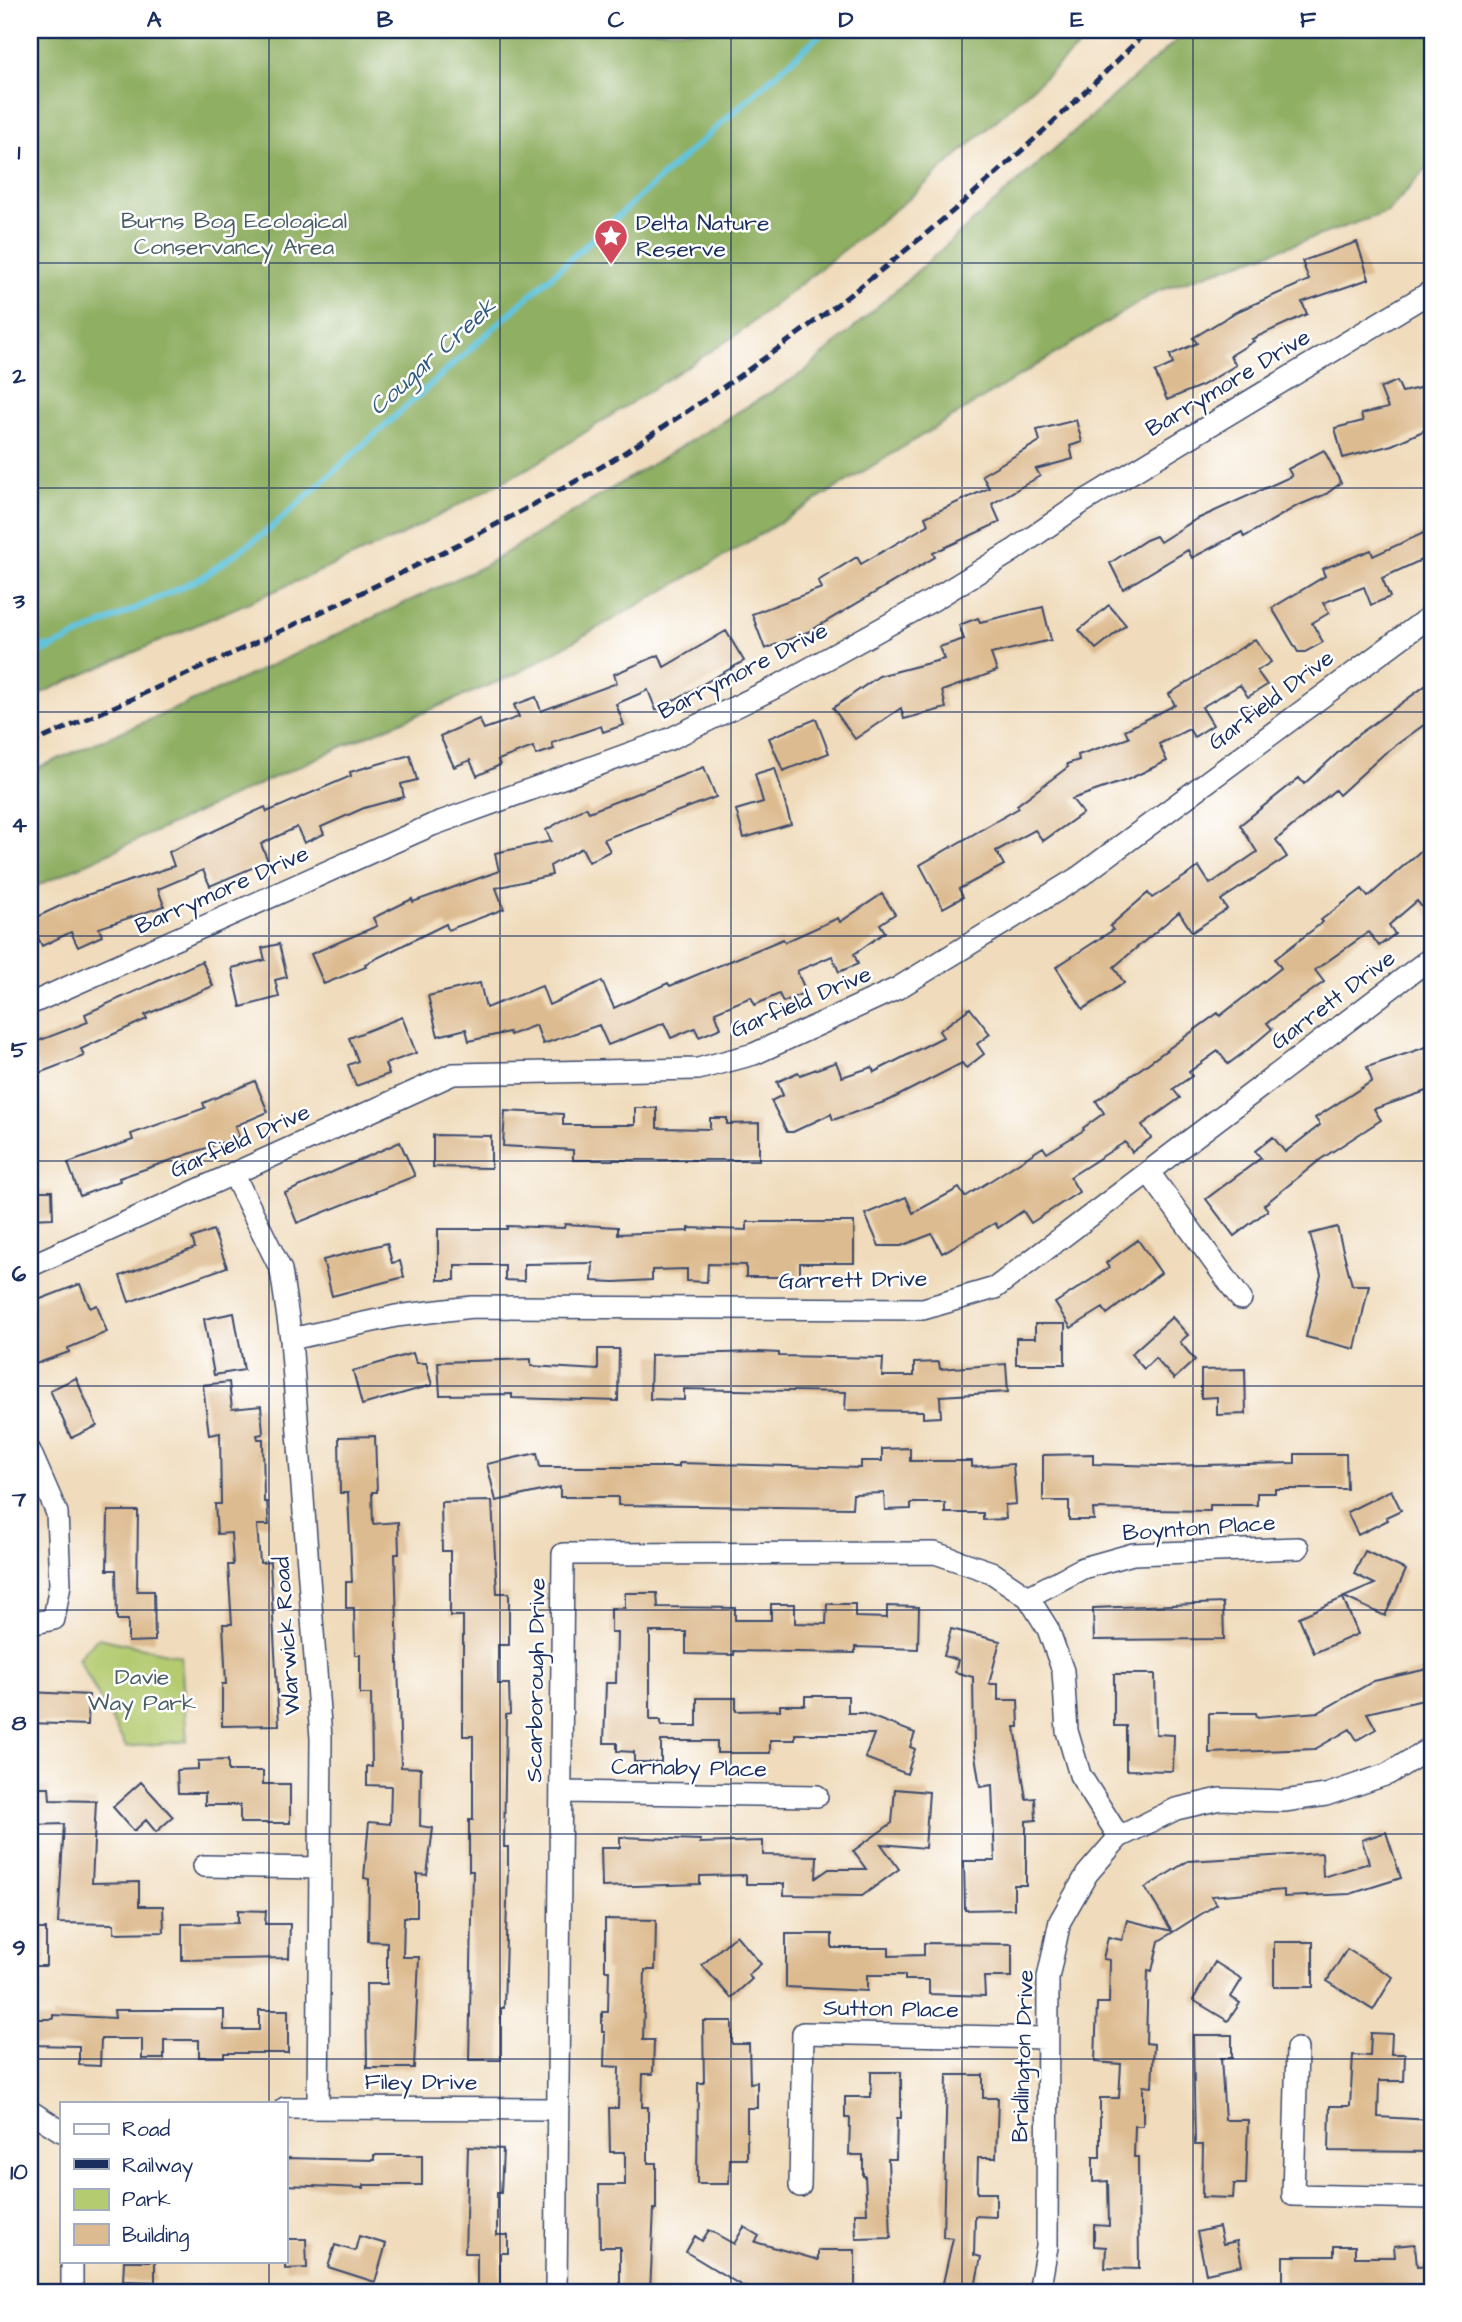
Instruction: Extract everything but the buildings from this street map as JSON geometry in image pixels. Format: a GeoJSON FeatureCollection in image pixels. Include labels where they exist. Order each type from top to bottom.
{"type":"FeatureCollection","features":[{"type":"Feature","properties":{"kind":"street","name":"Barrymore Drive"},"geometry":{"type":"LineString","coordinates":[[30,1004],[432,825],[670,739],[778,686],[933,600],[1014,550],[1083,502],[1432,291]]}},
{"type":"Feature","properties":{"kind":"street","name":"Garfield Drive"},"geometry":{"type":"LineString","coordinates":[[30,1266],[453,1074],[698,1069],[754,1054],[898,988],[1079,877],[1432,615]]}},
{"type":"Feature","properties":{"kind":"street","name":"Garrett Drive"},"geometry":{"type":"LineString","coordinates":[[291,1339],[396,1316],[472,1307],[923,1309],[995,1288],[1150,1174],[1432,957]]}},
{"type":"Feature","properties":{"kind":"street","name":"Warwick Road"},"geometry":{"type":"LineString","coordinates":[[233,1173],[281,1270],[291,1339],[321,1738],[317,2108]]}},
{"type":"Feature","properties":{"kind":"street"},"geometry":{"type":"LineString","coordinates":[[1150,1174],[1241,1299]]}},
{"type":"Feature","properties":{"kind":"street"},"geometry":{"type":"LineString","coordinates":[[30,1451],[57,1513],[60,1584],[54,1619],[30,1624]]}},
{"type":"Feature","properties":{"kind":"street","name":"Boynton Place"},"geometry":{"type":"LineString","coordinates":[[1028,1597],[1083,1567],[1133,1555],[1298,1548]]}},
{"type":"Feature","properties":{"kind":"street","name":"Scarborough Drive"},"geometry":{"type":"LineString","coordinates":[[556,2292],[564,1554],[935,1553],[991,1572],[1028,1597],[1048,1629],[1063,1671],[1067,1731],[1080,1775],[1119,1837]]}},
{"type":"Feature","properties":{"kind":"street","name":"Bridlington Drive"},"geometry":{"type":"LineString","coordinates":[[1039,2292],[1046,2247],[1048,1979],[1060,1921],[1087,1874],[1119,1837],[1175,1809],[1220,1799],[1284,1801],[1326,1795],[1388,1774],[1432,1747]]}},
{"type":"Feature","properties":{"kind":"street","name":"Carnaby Place"},"geometry":{"type":"LineString","coordinates":[[561,1792],[817,1796]]}},
{"type":"Feature","properties":{"kind":"street"},"geometry":{"type":"LineString","coordinates":[[204,1866],[320,1868]]}},
{"type":"Feature","properties":{"kind":"street","name":"Sutton Place"},"geometry":{"type":"LineString","coordinates":[[800,2186],[803,2033],[1046,2038]]}},
{"type":"Feature","properties":{"kind":"street"},"geometry":{"type":"LineString","coordinates":[[1297,2049],[1293,2195],[1432,2198]]}},
{"type":"Feature","properties":{"kind":"street","name":"Filey Drive"},"geometry":{"type":"LineString","coordinates":[[287,2108],[557,2109]]}},
{"type":"Feature","properties":{"kind":"street"},"geometry":{"type":"LineString","coordinates":[[30,2111],[60,2130]]}},
{"type":"Feature","properties":{"kind":"street"},"geometry":{"type":"LineString","coordinates":[[72,2262],[72,2292]]}},
{"type":"Feature","properties":{"kind":"green space","name":"Burns Bog Ecological Conservancy Area"},"geometry":{"type":"Polygon","coordinates":[[[30,30],[1097,30],[912,196],[739,333],[536,464],[400,536],[30,698],[30,30]]]}},
{"type":"Feature","properties":{"kind":"green space"},"geometry":{"type":"Polygon","coordinates":[[[1188,30],[1432,30],[1432,162],[1388,212],[1158,291],[725,556],[514,675],[352,742],[30,889],[30,771],[205,696],[484,566],[804,372],[1188,30]]]}},
{"type":"Feature","properties":{"kind":"green space","name":"Davie Way Park"},"geometry":{"type":"Polygon","coordinates":[[[98,1638],[181,1656],[187,1741],[126,1747],[78,1658],[98,1638]]]}},
{"type":"Feature","properties":{"kind":"waterway","name":"Cougar Creek"},"geometry":{"type":"LineString","coordinates":[[30,658],[203,577],[270,529],[825,30]]}},
{"type":"Feature","properties":{"kind":"waterway"},"geometry":{"type":"LineString","coordinates":[[30,645],[52,647]]}},
{"type":"Feature","properties":{"kind":"railway"},"geometry":{"type":"LineString","coordinates":[[30,744],[385,581],[524,510],[624,453],[802,331],[923,236],[1038,136],[1148,30]]}},
{"type":"Feature","properties":{"kind":"place","name":"Delta Nature Reserve"},"geometry":{"type":"Point","coordinates":[611,266]}}]}
